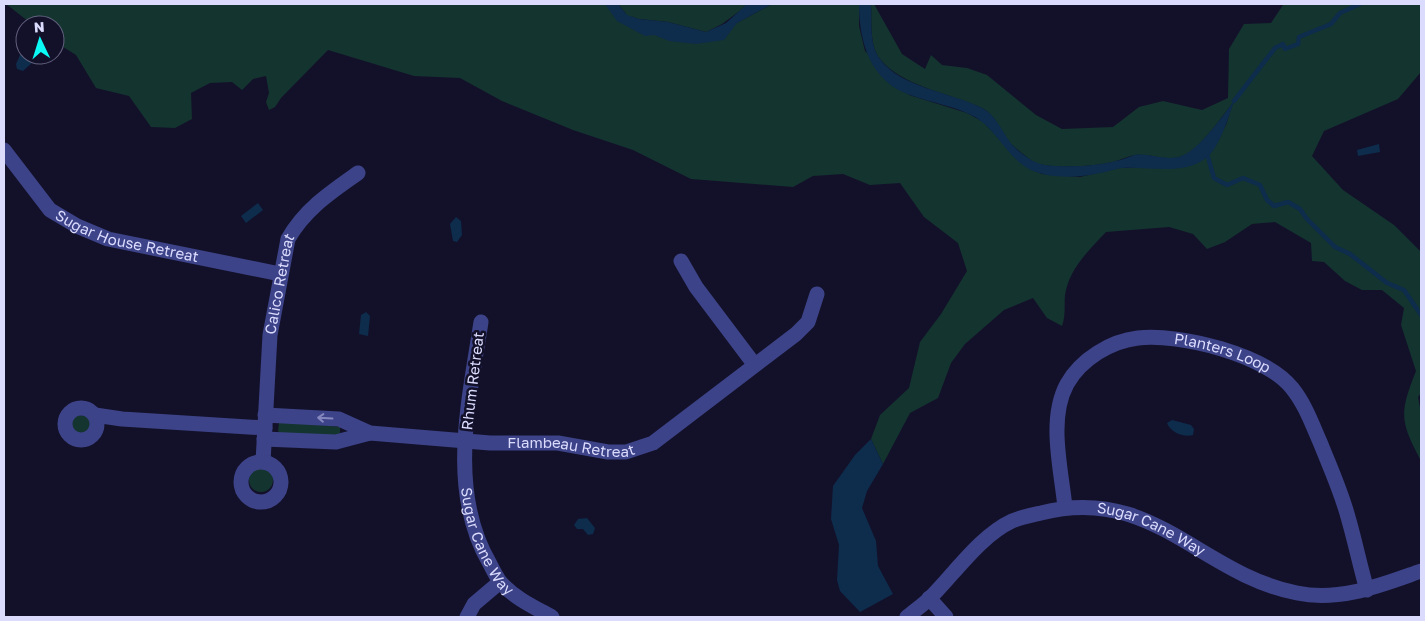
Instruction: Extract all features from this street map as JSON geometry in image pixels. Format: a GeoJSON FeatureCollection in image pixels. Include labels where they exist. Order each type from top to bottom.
{"type":"FeatureCollection","features":[{"type":"Feature","properties":{"kind":"street","name":"Sugar House Retreat"},"geometry":{"type":"LineString","coordinates":[[4,150],[50,210],[83,230],[108,239],[280,274]]}},
{"type":"Feature","properties":{"kind":"street","name":"Calico Retreat"},"geometry":{"type":"LineString","coordinates":[[263,462],[270,335],[288,239],[296,226],[314,205],[358,173]]}},
{"type":"Feature","properties":{"kind":"street"},"geometry":{"type":"LineString","coordinates":[[681,261],[696,287],[754,364]]}},
{"type":"Feature","properties":{"kind":"street","name":"Flambeau Retreat"},"geometry":{"type":"LineString","coordinates":[[95,415],[122,419],[265,427],[339,419],[370,433],[465,439],[490,443],[558,443],[608,452],[626,452],[653,443],[808,322],[817,294]]}},
{"type":"Feature","properties":{"kind":"street","name":"Rhum Retreat"},"geometry":{"type":"LineString","coordinates":[[465,439],[480,322]]}},
{"type":"Feature","properties":{"kind":"street","name":"Planters Loop"},"geometry":{"type":"LineString","coordinates":[[1065,507],[1057,426],[1061,401],[1067,384],[1081,366],[1099,352],[1118,342],[1138,338],[1183,341],[1236,353],[1260,363],[1279,375],[1293,389],[1306,408],[1348,515],[1366,590]]}},
{"type":"Feature","properties":{"kind":"street"},"geometry":{"type":"LineString","coordinates":[[265,427],[336,442],[370,433]]}},
{"type":"Feature","properties":{"kind":"street","name":"Sugar Cane Way"},"geometry":{"type":"LineString","coordinates":[[465,439],[464,478],[467,508],[478,544],[500,582],[517,598],[552,617]]}},
{"type":"Feature","properties":{"kind":"street","name":"Sugar Cane Way"},"geometry":{"type":"LineString","coordinates":[[907,617],[929,598],[977,547],[1012,521],[1065,507],[1102,507],[1126,513],[1160,526],[1235,570],[1267,584],[1298,593],[1333,595],[1366,590],[1421,571]]}},
{"type":"Feature","properties":{"kind":"street"},"geometry":{"type":"LineString","coordinates":[[467,617],[474,604],[500,582]]}},
{"type":"Feature","properties":{"kind":"street"},"geometry":{"type":"LineString","coordinates":[[929,598],[946,617]]}},
{"type":"Feature","properties":{"kind":"green space"},"geometry":{"type":"Polygon","coordinates":[[[6,4],[605,4],[684,42],[737,23],[772,4],[859,4],[859,26],[865,51],[909,95],[967,113],[983,122],[1028,168],[1042,174],[1080,177],[1119,168],[1184,167],[1208,157],[1226,125],[1233,103],[1199,144],[1193,150],[1180,157],[1167,158],[1135,155],[1096,165],[1062,167],[1041,164],[1032,161],[1010,143],[995,119],[987,111],[914,83],[889,68],[880,59],[874,47],[871,4],[874,4],[902,54],[925,69],[931,55],[942,65],[967,68],[987,75],[1036,115],[1062,129],[1113,127],[1139,107],[1163,101],[1202,110],[1228,98],[1229,49],[1244,24],[1271,23],[1283,5],[1421,4],[1421,72],[1398,99],[1324,131],[1312,156],[1343,190],[1394,225],[1421,252],[1421,393],[1418,397],[1421,413],[1421,461],[1409,436],[1404,417],[1410,386],[1416,371],[1401,325],[1404,308],[1382,290],[1362,290],[1345,281],[1324,262],[1312,261],[1311,243],[1275,222],[1252,224],[1225,242],[1207,249],[1193,234],[1169,227],[1106,232],[1075,268],[1067,286],[1062,326],[1047,318],[1033,298],[1004,310],[965,344],[951,363],[938,398],[910,413],[883,464],[871,439],[880,415],[909,388],[920,342],[941,314],[967,271],[958,243],[924,217],[900,183],[870,185],[843,174],[813,176],[793,187],[691,179],[633,150],[573,130],[502,101],[460,78],[414,76],[328,50],[281,98],[275,107],[269,110],[266,102],[269,93],[266,76],[253,79],[242,90],[232,82],[210,83],[191,93],[192,119],[175,128],[151,127],[129,96],[96,88],[76,55],[65,48],[65,15],[20,15],[6,4]]]}},
{"type":"Feature","properties":{"kind":"green space"},"geometry":{"type":"Polygon","coordinates":[[[618,4],[749,4],[722,24],[706,32],[668,22],[639,19],[627,15],[618,4]]]}},
{"type":"Feature","properties":{"kind":"green space"},"geometry":{"type":"Polygon","coordinates":[[[81,415],[87,418],[90,424],[87,430],[81,433],[75,430],[72,424],[75,418],[81,415]]]}},
{"type":"Feature","properties":{"kind":"green space"},"geometry":{"type":"Polygon","coordinates":[[[284,421],[340,427],[340,433],[338,436],[281,434],[278,431],[279,423],[284,421]]]}},
{"type":"Feature","properties":{"kind":"green space"},"geometry":{"type":"Polygon","coordinates":[[[261,468],[270,471],[273,480],[270,489],[261,492],[252,489],[249,480],[252,471],[261,468]]]}},
{"type":"Feature","properties":{"kind":"water"},"geometry":{"type":"Polygon","coordinates":[[[605,4],[618,4],[627,15],[639,19],[668,22],[706,32],[726,23],[747,4],[772,4],[737,23],[724,40],[696,44],[669,41],[654,35],[645,36],[617,21],[605,4]]]}},
{"type":"Feature","properties":{"kind":"water"},"geometry":{"type":"Polygon","coordinates":[[[859,4],[871,4],[874,47],[880,59],[889,69],[913,83],[970,102],[987,111],[1014,147],[1030,160],[1040,164],[1050,166],[1086,166],[1108,163],[1134,155],[1168,158],[1182,156],[1201,142],[1234,101],[1223,132],[1211,154],[1197,164],[1176,169],[1122,168],[1073,177],[1045,175],[1021,164],[989,128],[975,117],[951,107],[910,95],[896,89],[885,80],[876,70],[865,46],[861,32],[859,4]]]}},
{"type":"Feature","properties":{"kind":"water"},"geometry":{"type":"Polygon","coordinates":[[[16,65],[30,65],[23,71],[17,69],[16,65]]]}},
{"type":"Feature","properties":{"kind":"water"},"geometry":{"type":"Polygon","coordinates":[[[1379,144],[1380,152],[1358,156],[1357,150],[1379,144]]]}},
{"type":"Feature","properties":{"kind":"water"},"geometry":{"type":"Polygon","coordinates":[[[258,203],[263,210],[246,223],[241,216],[258,203]]]}},
{"type":"Feature","properties":{"kind":"water"},"geometry":{"type":"Polygon","coordinates":[[[456,217],[461,221],[462,235],[457,242],[453,241],[450,224],[456,217]]]}},
{"type":"Feature","properties":{"kind":"water"},"geometry":{"type":"Polygon","coordinates":[[[366,312],[370,316],[368,336],[359,334],[361,315],[366,312]]]}},
{"type":"Feature","properties":{"kind":"water"},"geometry":{"type":"Polygon","coordinates":[[[1172,420],[1191,425],[1194,429],[1193,435],[1186,436],[1174,432],[1167,423],[1172,420]]]}},
{"type":"Feature","properties":{"kind":"water"},"geometry":{"type":"Polygon","coordinates":[[[871,439],[883,464],[867,491],[862,508],[876,541],[878,566],[893,594],[860,612],[840,591],[837,580],[839,545],[831,519],[833,486],[855,455],[871,439]]]}},
{"type":"Feature","properties":{"kind":"water"},"geometry":{"type":"Polygon","coordinates":[[[587,518],[595,528],[593,534],[588,535],[583,529],[577,529],[574,525],[578,519],[587,518]]]}},
{"type":"Feature","properties":{"kind":"waterway"},"geometry":{"type":"LineString","coordinates":[[1234,101],[1275,48],[1283,44],[1285,49],[1298,44],[1299,37],[1331,24],[1340,13],[1360,4]]}},
{"type":"Feature","properties":{"kind":"waterway"},"geometry":{"type":"LineString","coordinates":[[1208,157],[1214,178],[1227,185],[1243,178],[1260,185],[1267,200],[1274,206],[1288,202],[1300,209],[1307,219],[1335,247],[1350,254],[1387,283],[1404,290],[1421,315]]}}]}
